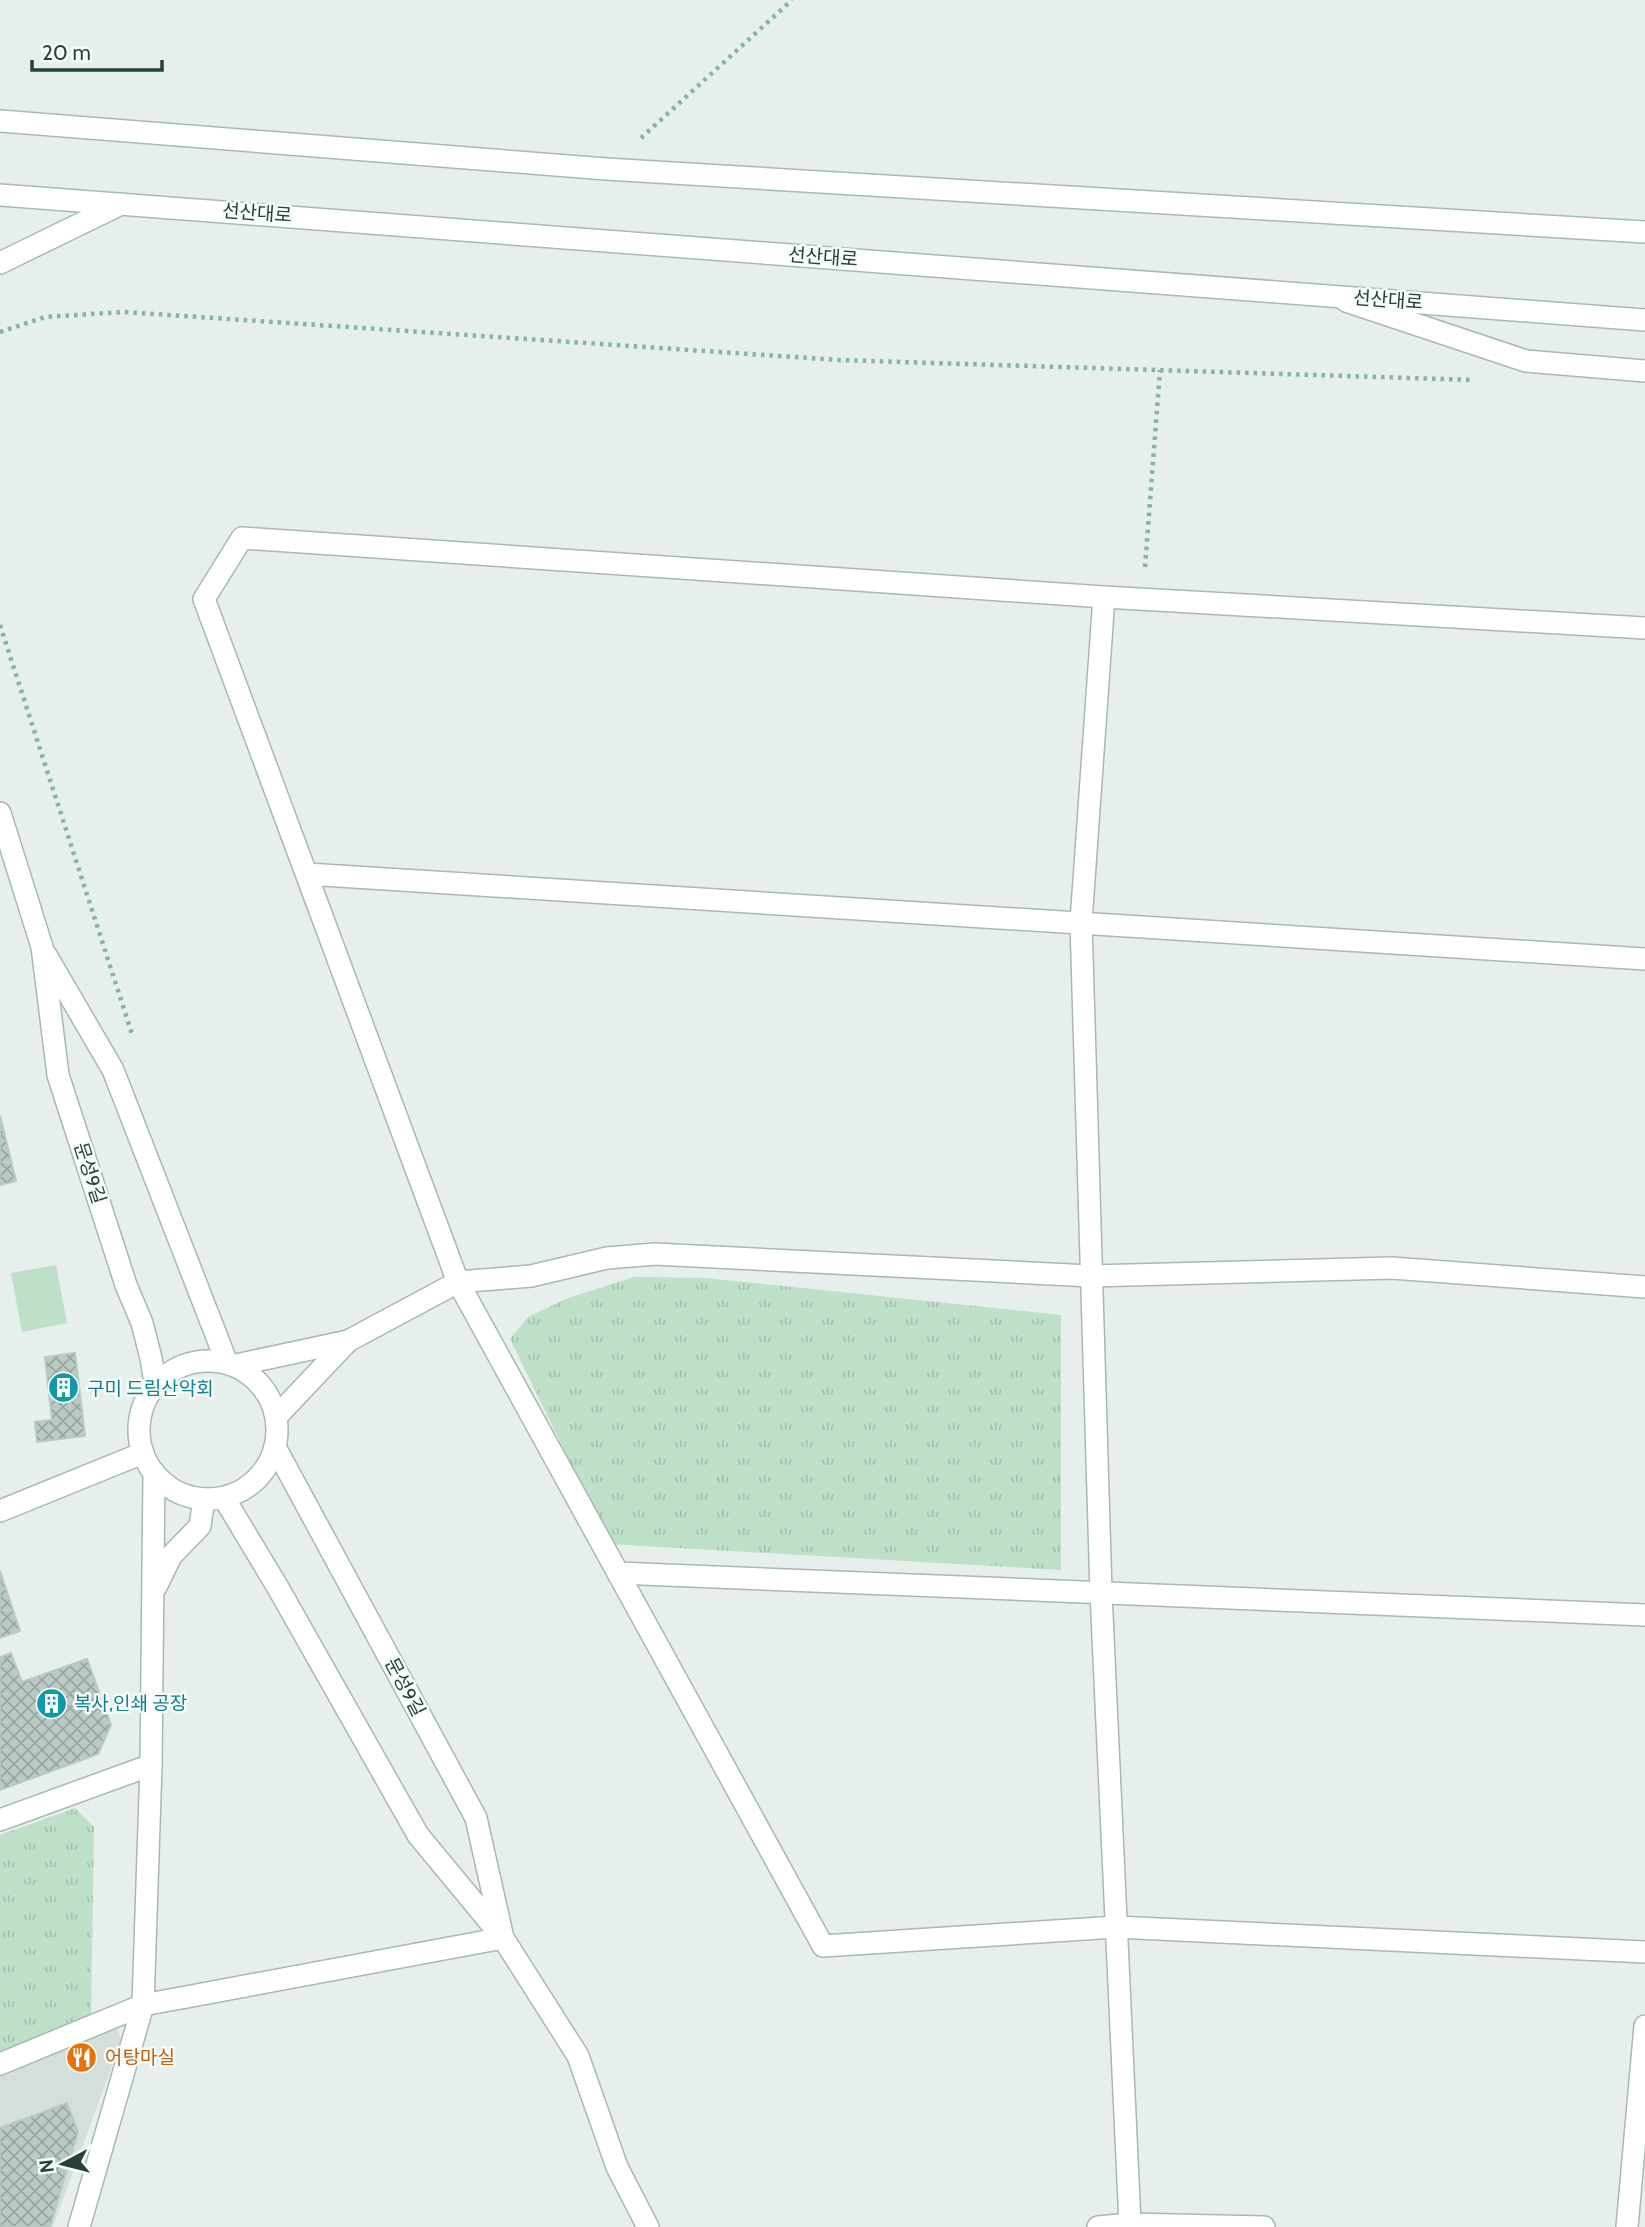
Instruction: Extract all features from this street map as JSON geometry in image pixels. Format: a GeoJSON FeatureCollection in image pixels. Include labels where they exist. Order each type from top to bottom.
{"type":"FeatureCollection","features":[{"type":"Feature","properties":{"kind":"street"},"geometry":{"type":"LineString","coordinates":[[0,121],[606,169],[1645,232]]}},
{"type":"Feature","properties":{"kind":"street","name":"선산대로"},"geometry":{"type":"LineString","coordinates":[[0,195],[1645,320]]}},
{"type":"Feature","properties":{"kind":"street"},"geometry":{"type":"LineString","coordinates":[[0,263],[123,203]]}},
{"type":"Feature","properties":{"kind":"street"},"geometry":{"type":"LineString","coordinates":[[1330,296],[1526,361],[1645,371]]}},
{"type":"Feature","properties":{"kind":"street"},"geometry":{"type":"LineString","coordinates":[[1645,628],[1104,597],[242,538],[204,599],[458,1282],[823,1946],[1116,1927],[1645,1952]]}},
{"type":"Feature","properties":{"kind":"street"},"geometry":{"type":"LineString","coordinates":[[1104,597],[1081,922],[1101,1593],[1130,2224]]}},
{"type":"Feature","properties":{"kind":"street","name":"문성9길"},"geometry":{"type":"LineString","coordinates":[[0,813],[42,947],[58,1075],[126,1284],[142,1322],[155,1383],[149,1393]]}},
{"type":"Feature","properties":{"kind":"street"},"geometry":{"type":"LineString","coordinates":[[307,874],[1645,958]]}},
{"type":"Feature","properties":{"kind":"street","name":"문성9길"},"geometry":{"type":"LineString","coordinates":[[42,947],[113,1070],[231,1364]]}},
{"type":"Feature","properties":{"kind":"street"},"geometry":{"type":"LineString","coordinates":[[231,1364],[259,1381],[270,1397],[276,1416],[275,1447],[268,1465],[257,1480],[242,1491],[214,1498],[185,1495],[168,1486],[154,1473],[143,1453],[139,1433],[141,1412],[149,1393],[164,1376],[183,1365],[205,1360],[231,1364],[348,1341],[458,1282],[531,1276],[607,1258],[655,1254],[1091,1276],[1392,1268],[1645,1287]]}},
{"type":"Feature","properties":{"kind":"street"},"geometry":{"type":"LineString","coordinates":[[276,1416],[348,1341]]}},
{"type":"Feature","properties":{"kind":"street","name":"문성9길"},"geometry":{"type":"LineString","coordinates":[[275,1447],[476,1818],[503,1938],[578,2056],[617,2167],[649,2227]]}},
{"type":"Feature","properties":{"kind":"street"},"geometry":{"type":"LineString","coordinates":[[0,1511],[143,1453]]}},
{"type":"Feature","properties":{"kind":"street"},"geometry":{"type":"LineString","coordinates":[[79,2227],[143,2005],[151,1765],[154,1473]]}},
{"type":"Feature","properties":{"kind":"street"},"geometry":{"type":"LineString","coordinates":[[151,1613],[163,1570],[171,1556],[200,1526],[214,1498]]}},
{"type":"Feature","properties":{"kind":"street"},"geometry":{"type":"LineString","coordinates":[[0,2064],[143,2005],[503,1938],[418,1835],[277,1586],[214,1498]]}},
{"type":"Feature","properties":{"kind":"street"},"geometry":{"type":"LineString","coordinates":[[618,1573],[1645,1615]]}},
{"type":"Feature","properties":{"kind":"street"},"geometry":{"type":"LineString","coordinates":[[0,1820],[151,1765]]}},
{"type":"Feature","properties":{"kind":"street"},"geometry":{"type":"LineString","coordinates":[[1627,2227],[1645,2026]]}},
{"type":"Feature","properties":{"kind":"street"},"geometry":{"type":"LineString","coordinates":[[1098,2227],[1130,2224],[1264,2227]]}},
{"type":"Feature","properties":{"kind":"path"},"geometry":{"type":"LineString","coordinates":[[606,169],[792,0]]}},
{"type":"Feature","properties":{"kind":"path"},"geometry":{"type":"LineString","coordinates":[[0,332],[46,317],[124,312],[839,360],[1479,381]]}},
{"type":"Feature","properties":{"kind":"path"},"geometry":{"type":"LineString","coordinates":[[1142,599],[1160,370]]}},
{"type":"Feature","properties":{"kind":"path"},"geometry":{"type":"LineString","coordinates":[[0,625],[136,1045]]}},
{"type":"Feature","properties":{"kind":"shaded area"},"geometry":{"type":"Polygon","coordinates":[[[112,2008],[121,2041],[53,2227],[0,2227],[0,2050],[112,2008]]]}},
{"type":"Feature","properties":{"kind":"green space"},"geometry":{"type":"Polygon","coordinates":[[[56,1265],[67,1323],[22,1332],[11,1273],[56,1265]]]}},
{"type":"Feature","properties":{"kind":"green space"},"geometry":{"type":"Polygon","coordinates":[[[634,1277],[706,1278],[1061,1315],[1061,1570],[610,1544],[510,1339],[528,1317],[568,1298],[634,1277]]]}},
{"type":"Feature","properties":{"kind":"green space"},"geometry":{"type":"Polygon","coordinates":[[[75,1808],[94,1827],[91,2018],[0,2052],[0,1835],[75,1808]]]}},
{"type":"Feature","properties":{"kind":"building"},"geometry":{"type":"Polygon","coordinates":[[[0,1116],[16,1181],[0,1185],[0,1116]]]}},
{"type":"Feature","properties":{"kind":"building","name":"구미 드림산악회"},"geometry":{"type":"Polygon","coordinates":[[[75,1353],[85,1436],[37,1442],[35,1422],[52,1420],[45,1357],[75,1353]]]}},
{"type":"Feature","properties":{"kind":"building"},"geometry":{"type":"Polygon","coordinates":[[[0,1571],[20,1631],[0,1638],[0,1571]]]}},
{"type":"Feature","properties":{"kind":"building","name":"복사,인쇄 공장"},"geometry":{"type":"Polygon","coordinates":[[[11,1653],[22,1682],[87,1659],[111,1725],[98,1754],[0,1790],[0,1657],[11,1653]]]}},
{"type":"Feature","properties":{"kind":"building"},"geometry":{"type":"Polygon","coordinates":[[[67,2103],[78,2132],[50,2227],[0,2227],[0,2128],[67,2103]]]}},
{"type":"Feature","properties":{"kind":"place","name":"구미 드림산악회"},"geometry":{"type":"Point","coordinates":[64,1388]}},
{"type":"Feature","properties":{"kind":"place","name":"복사,인쇄 공장"},"geometry":{"type":"Point","coordinates":[51,1703]}},
{"type":"Feature","properties":{"kind":"place","name":"어탕마실"},"geometry":{"type":"Point","coordinates":[82,2057]}}]}
